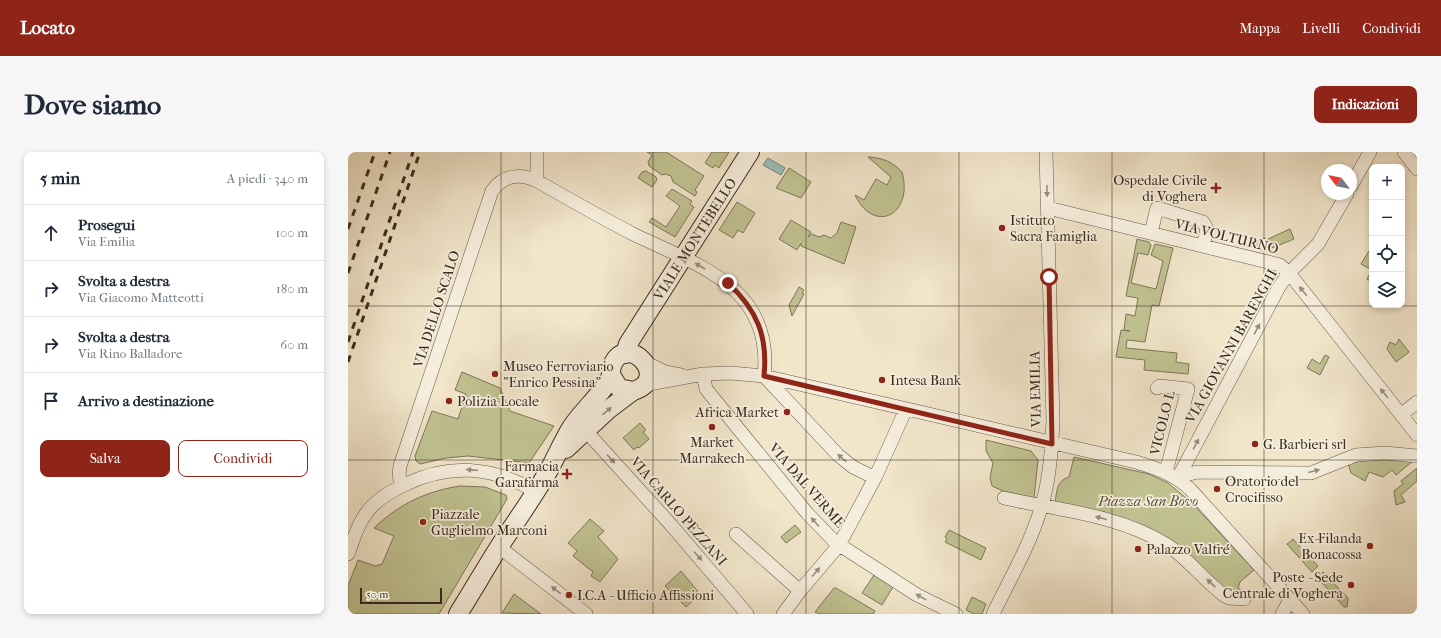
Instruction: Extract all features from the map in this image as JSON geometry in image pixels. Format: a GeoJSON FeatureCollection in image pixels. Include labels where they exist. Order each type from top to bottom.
{"type":"FeatureCollection","features":[{"type":"Feature","properties":{"kind":"street"},"geometry":{"type":"LineString","coordinates":[[537,152],[537,181]]}},
{"type":"Feature","properties":{"kind":"street","name":"VIALE MONTEBELLO"},"geometry":{"type":"LineString","coordinates":[[637,357],[637,329],[750,152]]}},
{"type":"Feature","properties":{"kind":"street","name":"VIA EMILIA"},"geometry":{"type":"LineString","coordinates":[[994,614],[1030,538],[1042,506],[1052,444],[1046,152]]}},
{"type":"Feature","properties":{"kind":"street"},"geometry":{"type":"LineString","coordinates":[[1357,175],[1370,152]]}},
{"type":"Feature","properties":{"kind":"street"},"geometry":{"type":"LineString","coordinates":[[1404,152],[1417,169]]}},
{"type":"Feature","properties":{"kind":"street","name":"VIA DELLO SCALO"},"geometry":{"type":"LineString","coordinates":[[402,486],[399,475],[400,466],[492,191],[497,183],[518,176],[528,177],[537,181],[634,234],[683,257],[728,283],[749,305],[762,332],[765,346],[764,376]]}},
{"type":"Feature","properties":{"kind":"street","name":"VIA GIOVANNI BARENGHI"},"geometry":{"type":"LineString","coordinates":[[1180,480],[1279,287],[1289,273],[1318,244],[1344,200]]}},
{"type":"Feature","properties":{"kind":"street","name":"VIA VOLTURNO"},"geometry":{"type":"LineString","coordinates":[[1048,208],[1277,264],[1289,273],[1417,435]]}},
{"type":"Feature","properties":{"kind":"street"},"geometry":{"type":"LineString","coordinates":[[1151,233],[1157,208],[1203,222],[1207,229],[1203,246]]}},
{"type":"Feature","properties":{"kind":"street"},"geometry":{"type":"LineString","coordinates":[[550,468],[585,430],[638,388],[648,374],[637,357]]}},
{"type":"Feature","properties":{"kind":"street"},"geometry":{"type":"LineString","coordinates":[[687,376],[665,372],[637,357],[615,360],[610,370],[618,388],[638,388],[687,376],[703,374],[731,373],[764,376],[1052,444],[1136,462],[1166,472],[1180,480],[1303,614]]}},
{"type":"Feature","properties":{"kind":"street","name":"VIA DAL VERME"},"geometry":{"type":"LineString","coordinates":[[703,374],[706,389],[807,513],[839,545],[917,595],[956,614]]}},
{"type":"Feature","properties":{"kind":"street"},"geometry":{"type":"LineString","coordinates":[[458,614],[550,468],[571,427],[611,375]]}},
{"type":"Feature","properties":{"kind":"street"},"geometry":{"type":"LineString","coordinates":[[764,376],[838,455],[850,464],[875,478]]}},
{"type":"Feature","properties":{"kind":"street","name":"VICOLO L"},"geometry":{"type":"LineString","coordinates":[[1157,388],[1160,386],[1188,389],[1166,472]]}},
{"type":"Feature","properties":{"kind":"street"},"geometry":{"type":"LineString","coordinates":[[1401,415],[1417,402]]}},
{"type":"Feature","properties":{"kind":"street"},"geometry":{"type":"LineString","coordinates":[[585,430],[587,408]]}},
{"type":"Feature","properties":{"kind":"street"},"geometry":{"type":"LineString","coordinates":[[783,614],[800,591],[839,545],[875,478],[906,409]]}},
{"type":"Feature","properties":{"kind":"street","name":"VIA CARLO PEZZANI"},"geometry":{"type":"LineString","coordinates":[[585,430],[672,526],[747,614]]}},
{"type":"Feature","properties":{"kind":"street"},"geometry":{"type":"LineString","coordinates":[[1180,480],[1186,475],[1197,472],[1311,473],[1356,455],[1385,453],[1417,456]]}},
{"type":"Feature","properties":{"kind":"street"},"geometry":{"type":"LineString","coordinates":[[348,554],[359,525],[365,514],[381,499],[402,486],[438,472],[459,469],[497,474],[535,491]]}},
{"type":"Feature","properties":{"kind":"street"},"geometry":{"type":"LineString","coordinates":[[1004,498],[1104,518],[1157,540],[1183,556],[1225,596],[1229,598],[1244,599]]}},
{"type":"Feature","properties":{"kind":"street"},"geometry":{"type":"LineString","coordinates":[[736,534],[800,591]]}},
{"type":"Feature","properties":{"kind":"street"},"geometry":{"type":"LineString","coordinates":[[499,547],[586,614]]}},
{"type":"Feature","properties":{"kind":"street"},"geometry":{"type":"LineString","coordinates":[[1282,614],[1290,600]]}},
{"type":"Feature","properties":{"kind":"green space"},"geometry":{"type":"Polygon","coordinates":[[[647,152],[666,152],[704,176],[695,190],[697,192],[695,196],[673,182],[671,176],[665,174],[662,175],[649,166],[648,162],[652,155],[647,152]]]}},
{"type":"Feature","properties":{"kind":"green space"},"geometry":{"type":"Polygon","coordinates":[[[712,152],[729,152],[719,168],[715,165],[713,168],[705,163],[712,152]]]}},
{"type":"Feature","properties":{"kind":"green space"},"geometry":{"type":"Polygon","coordinates":[[[868,157],[886,161],[894,165],[902,172],[904,187],[902,199],[897,209],[890,215],[881,217],[872,214],[863,207],[855,195],[864,200],[876,179],[887,185],[891,177],[868,157]]]}},
{"type":"Feature","properties":{"kind":"green space"},"geometry":{"type":"Polygon","coordinates":[[[789,168],[811,182],[801,198],[776,188],[789,168]]]}},
{"type":"Feature","properties":{"kind":"green space"},"geometry":{"type":"Polygon","coordinates":[[[646,171],[656,177],[657,180],[652,187],[638,178],[642,172],[646,171]]]}},
{"type":"Feature","properties":{"kind":"green space"},"geometry":{"type":"Polygon","coordinates":[[[672,189],[692,201],[690,204],[694,207],[675,237],[649,222],[652,218],[666,227],[680,206],[666,196],[672,189]]]}},
{"type":"Feature","properties":{"kind":"green space"},"geometry":{"type":"Polygon","coordinates":[[[737,202],[755,213],[743,233],[738,230],[733,238],[719,230],[737,202]]]}},
{"type":"Feature","properties":{"kind":"green space"},"geometry":{"type":"Polygon","coordinates":[[[791,220],[811,232],[808,237],[812,234],[819,237],[824,235],[831,238],[837,233],[841,222],[856,227],[844,264],[801,246],[801,243],[797,250],[779,239],[791,220]]]}},
{"type":"Feature","properties":{"kind":"green space"},"geometry":{"type":"Polygon","coordinates":[[[1290,229],[1294,239],[1272,248],[1268,239],[1290,229]]]}},
{"type":"Feature","properties":{"kind":"green space"},"geometry":{"type":"Polygon","coordinates":[[[1265,238],[1269,249],[1265,251],[1244,246],[1265,238]]]}},
{"type":"Feature","properties":{"kind":"green space"},"geometry":{"type":"Polygon","coordinates":[[[1137,239],[1149,242],[1151,245],[1148,255],[1138,253],[1131,283],[1156,289],[1163,261],[1151,255],[1155,244],[1173,248],[1159,306],[1152,305],[1145,342],[1127,340],[1126,348],[1177,353],[1176,362],[1189,364],[1188,374],[1144,370],[1145,360],[1116,357],[1121,330],[1130,331],[1124,330],[1126,314],[1135,316],[1138,298],[1126,296],[1137,239]]]}},
{"type":"Feature","properties":{"kind":"green space"},"geometry":{"type":"Polygon","coordinates":[[[1369,251],[1369,268],[1361,264],[1369,251]]]}},
{"type":"Feature","properties":{"kind":"green space"},"geometry":{"type":"Polygon","coordinates":[[[799,287],[804,290],[802,293],[804,294],[792,316],[789,305],[799,287]]]}},
{"type":"Feature","properties":{"kind":"green space"},"geometry":{"type":"Polygon","coordinates":[[[1399,339],[1409,352],[1396,362],[1387,349],[1390,342],[1396,345],[1399,339]]]}},
{"type":"Feature","properties":{"kind":"green space"},"geometry":{"type":"Polygon","coordinates":[[[1325,355],[1329,357],[1320,375],[1307,368],[1312,359],[1320,364],[1325,355]]]}},
{"type":"Feature","properties":{"kind":"green space"},"geometry":{"type":"Polygon","coordinates":[[[462,372],[500,388],[510,411],[554,426],[529,463],[468,456],[446,458],[420,464],[416,461],[415,456],[432,411],[458,419],[466,394],[455,390],[462,372]]]}},
{"type":"Feature","properties":{"kind":"green space"},"geometry":{"type":"Polygon","coordinates":[[[640,423],[646,430],[643,432],[649,439],[639,448],[637,447],[634,450],[623,438],[640,423]]]}},
{"type":"Feature","properties":{"kind":"green space"},"geometry":{"type":"Polygon","coordinates":[[[986,440],[1031,451],[1038,460],[1034,498],[1003,491],[992,486],[990,478],[993,463],[986,451],[986,440]]]}},
{"type":"Feature","properties":{"kind":"green space","name":"Piazza San Bovo"},"geometry":{"type":"Polygon","coordinates":[[[1074,457],[1149,474],[1168,483],[1192,503],[1254,570],[1240,582],[1238,588],[1244,592],[1230,596],[1130,522],[1104,512],[1055,503],[1059,484],[1069,477],[1074,457]]]}},
{"type":"Feature","properties":{"kind":"green space"},"geometry":{"type":"Polygon","coordinates":[[[1383,458],[1413,461],[1396,475],[1392,470],[1383,477],[1369,472],[1365,481],[1351,473],[1348,463],[1383,458]]]}},
{"type":"Feature","properties":{"kind":"green space"},"geometry":{"type":"Polygon","coordinates":[[[1417,468],[1417,481],[1401,495],[1405,502],[1396,505],[1394,491],[1403,484],[1401,481],[1417,468]]]}},
{"type":"Feature","properties":{"kind":"green space","name":"Piazzale Guglielmo Marconi"},"geometry":{"type":"Polygon","coordinates":[[[460,486],[485,487],[506,495],[507,499],[439,614],[348,614],[348,586],[358,560],[375,566],[382,564],[394,536],[374,528],[403,505],[436,491],[460,486]]]}},
{"type":"Feature","properties":{"kind":"green space"},"geometry":{"type":"Polygon","coordinates":[[[590,519],[604,531],[598,537],[618,559],[600,582],[591,576],[593,572],[573,556],[577,551],[568,543],[590,519]]]}},
{"type":"Feature","properties":{"kind":"green space"},"geometry":{"type":"Polygon","coordinates":[[[795,525],[801,532],[786,543],[781,537],[795,525]]]}},
{"type":"Feature","properties":{"kind":"green space"},"geometry":{"type":"Polygon","coordinates":[[[949,530],[986,548],[981,560],[945,542],[947,539],[945,537],[949,530]]]}},
{"type":"Feature","properties":{"kind":"green space"},"geometry":{"type":"Polygon","coordinates":[[[1293,539],[1318,566],[1312,572],[1287,544],[1293,539]]]}},
{"type":"Feature","properties":{"kind":"green space"},"geometry":{"type":"Polygon","coordinates":[[[681,571],[700,594],[686,607],[665,586],[681,571]]]}},
{"type":"Feature","properties":{"kind":"green space"},"geometry":{"type":"Polygon","coordinates":[[[1323,572],[1348,598],[1347,607],[1344,607],[1317,577],[1323,572]]]}},
{"type":"Feature","properties":{"kind":"green space"},"geometry":{"type":"Polygon","coordinates":[[[874,575],[893,587],[882,605],[862,593],[874,575]]]}},
{"type":"Feature","properties":{"kind":"green space"},"geometry":{"type":"Polygon","coordinates":[[[834,588],[875,611],[873,614],[820,614],[815,612],[834,588]]]}},
{"type":"Feature","properties":{"kind":"green space"},"geometry":{"type":"Polygon","coordinates":[[[514,594],[541,614],[502,613],[514,594]]]}},
{"type":"Feature","properties":{"kind":"green space"},"geometry":{"type":"Polygon","coordinates":[[[972,597],[986,604],[982,614],[974,614],[966,610],[972,597]]]}},
{"type":"Feature","properties":{"kind":"water"},"geometry":{"type":"Polygon","coordinates":[[[768,158],[785,168],[781,175],[763,165],[768,158]]]}},
{"type":"Feature","properties":{"kind":"railway"},"geometry":{"type":"LineString","coordinates":[[348,229],[375,152]]}},
{"type":"Feature","properties":{"kind":"railway"},"geometry":{"type":"LineString","coordinates":[[348,273],[390,152]]}},
{"type":"Feature","properties":{"kind":"railway"},"geometry":{"type":"LineString","coordinates":[[348,342],[413,152]]}},
{"type":"Feature","properties":{"kind":"railway"},"geometry":{"type":"LineString","coordinates":[[348,362],[420,152]]}},
{"type":"Feature","properties":{"kind":"place","name":"Ospedale Civile di Voghera"},"geometry":{"type":"Point","coordinates":[1216,188]}},
{"type":"Feature","properties":{"kind":"place","name":"Istituto Sacra Famiglia"},"geometry":{"type":"Point","coordinates":[1002,228]}},
{"type":"Feature","properties":{"kind":"place","name":"Museo Ferroviario \"Enrico Pessina\""},"geometry":{"type":"Point","coordinates":[495,374]}},
{"type":"Feature","properties":{"kind":"place","name":"Intesa Bank"},"geometry":{"type":"Point","coordinates":[882,380]}},
{"type":"Feature","properties":{"kind":"place","name":"Polizia Locale"},"geometry":{"type":"Point","coordinates":[449,401]}},
{"type":"Feature","properties":{"kind":"place","name":"Africa Market"},"geometry":{"type":"Point","coordinates":[787,412]}},
{"type":"Feature","properties":{"kind":"place","name":"Market Marrakech"},"geometry":{"type":"Point","coordinates":[712,427]}},
{"type":"Feature","properties":{"kind":"place","name":"G. Barbieri srl"},"geometry":{"type":"Point","coordinates":[1255,444]}},
{"type":"Feature","properties":{"kind":"place","name":"Farmacia Garafarma"},"geometry":{"type":"Point","coordinates":[567,474]}},
{"type":"Feature","properties":{"kind":"place","name":"Oratorio del Crocifisso"},"geometry":{"type":"Point","coordinates":[1217,489]}},
{"type":"Feature","properties":{"kind":"place","name":"Piazzale Guglielmo Marconi"},"geometry":{"type":"Point","coordinates":[423,522]}},
{"type":"Feature","properties":{"kind":"place","name":"Ex-Filanda Bonacossa"},"geometry":{"type":"Point","coordinates":[1370,546]}},
{"type":"Feature","properties":{"kind":"place","name":"Palazzo Valfré"},"geometry":{"type":"Point","coordinates":[1138,549]}},
{"type":"Feature","properties":{"kind":"place","name":"Poste - Sede Centrale di Voghera"},"geometry":{"type":"Point","coordinates":[1351,585]}},
{"type":"Feature","properties":{"kind":"place","name":"I.C.A - Ufficio Affissioni"},"geometry":{"type":"Point","coordinates":[569,595]}},
{"type":"Feature","properties":{"kind":"route"},"geometry":{"type":"LineString","coordinates":[[728,283],[749,305],[762,332],[765,346],[764,376],[1052,444],[1049,277]]}}]}
